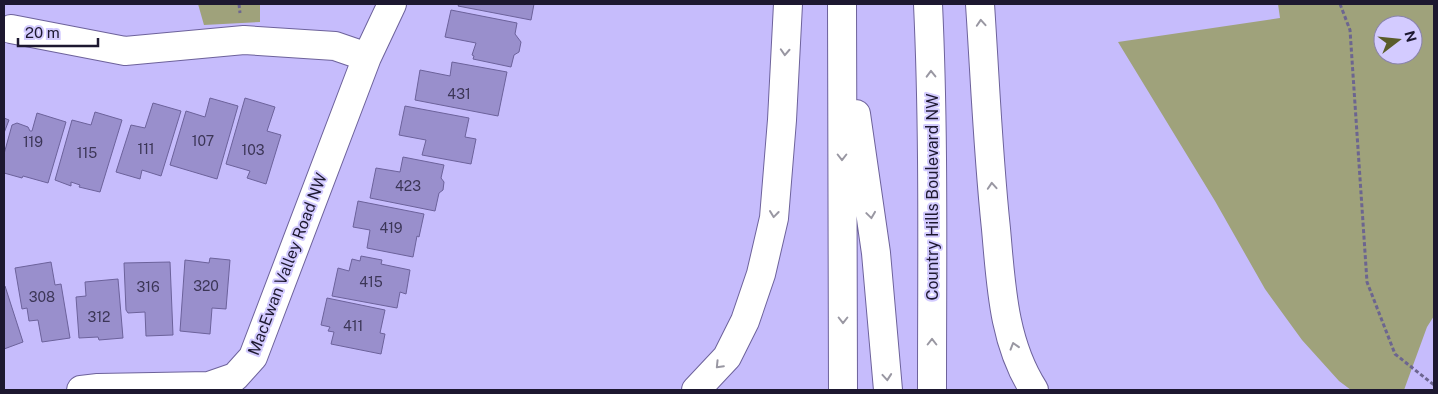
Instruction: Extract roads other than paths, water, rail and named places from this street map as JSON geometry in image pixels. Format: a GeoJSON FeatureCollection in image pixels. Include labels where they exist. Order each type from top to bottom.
{"type":"FeatureCollection","features":[{"type":"Feature","properties":{"kind":"main road","name":"MacEwan Valley Road NW"},"geometry":{"type":"LineString","coordinates":[[81,390],[209,386],[235,377],[253,357],[367,57],[392,4]]}},
{"type":"Feature","properties":{"kind":"main road"},"geometry":{"type":"LineString","coordinates":[[696,390],[727,357],[745,321],[761,274],[775,208],[788,4]]}},
{"type":"Feature","properties":{"kind":"main road","name":"Country Hills Boulevard NW"},"geometry":{"type":"LineString","coordinates":[[928,4],[932,182],[932,390]]}},
{"type":"Feature","properties":{"kind":"main road"},"geometry":{"type":"LineString","coordinates":[[980,4],[992,193],[1004,310],[1015,352],[1034,390]]}},
{"type":"Feature","properties":{"kind":"main road"},"geometry":{"type":"LineString","coordinates":[[842,7],[843,390]]}},
{"type":"Feature","properties":{"kind":"main road"},"geometry":{"type":"LineString","coordinates":[[842,7],[876,252],[888,390]]}},
{"type":"Feature","properties":{"kind":"main road"},"geometry":{"type":"LineString","coordinates":[[11,29],[125,51],[244,40],[335,46],[367,57]]}}]}
